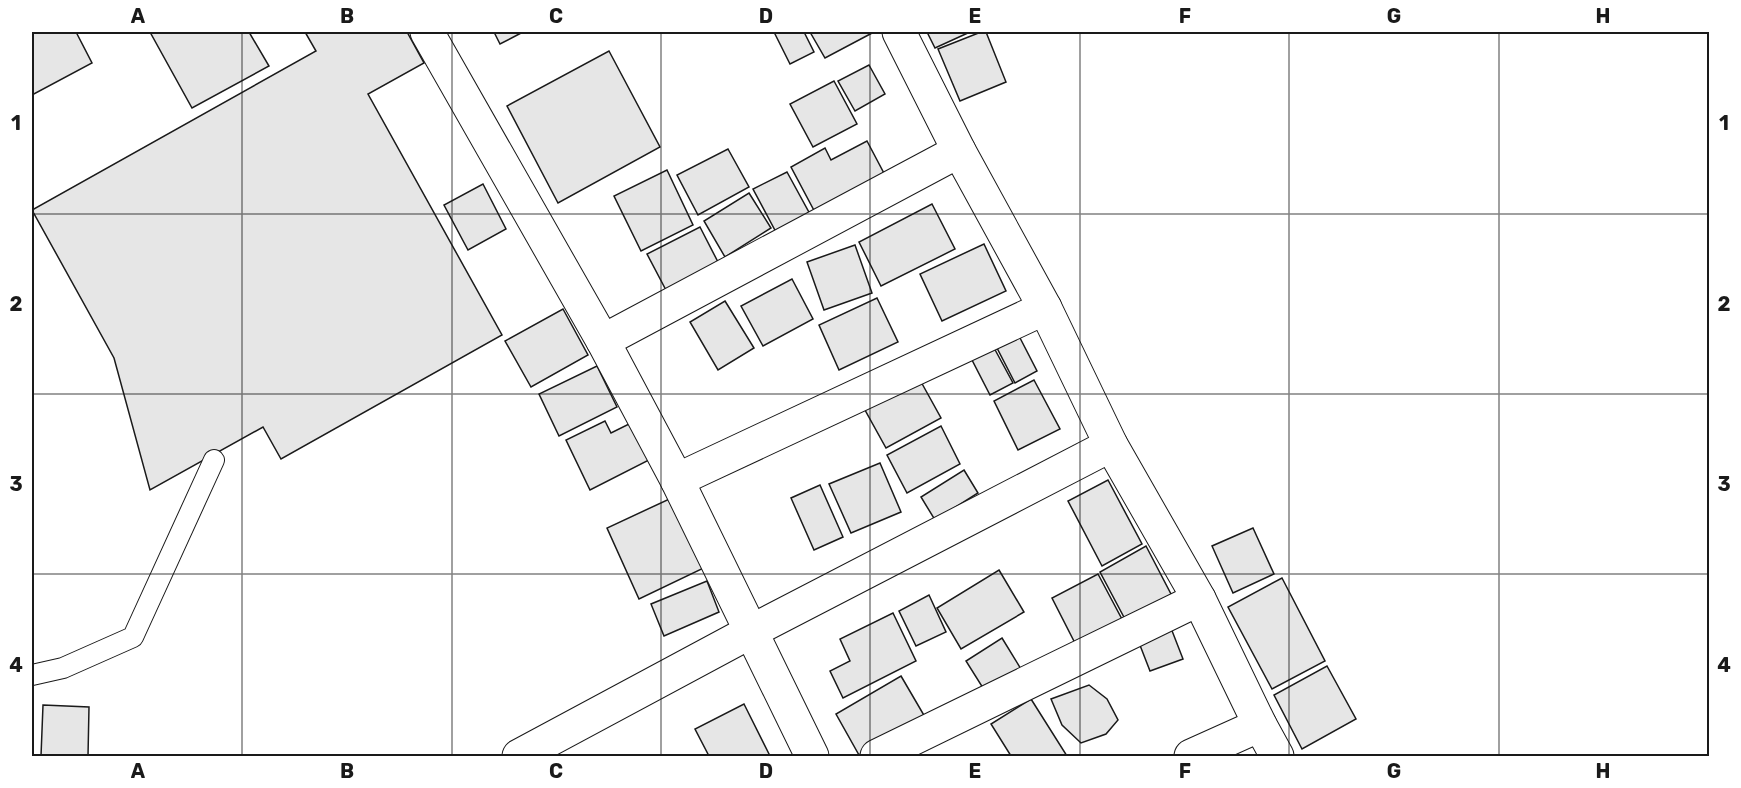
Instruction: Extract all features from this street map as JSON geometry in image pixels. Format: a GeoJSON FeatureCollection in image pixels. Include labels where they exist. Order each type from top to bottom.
{"type":"FeatureCollection","features":[{"type":"Feature","properties":{"kind":"street"},"geometry":{"type":"LineString","coordinates":[[427,32],[603,341],[677,480],[812,756]]}},
{"type":"Feature","properties":{"kind":"street"},"geometry":{"type":"LineString","coordinates":[[899,32],[959,152],[1045,308],[1111,445],[1199,599],[1260,725],[1278,756]]}},
{"type":"Feature","properties":{"kind":"street"},"geometry":{"type":"LineString","coordinates":[[603,341],[959,152]]}},
{"type":"Feature","properties":{"kind":"street"},"geometry":{"type":"LineString","coordinates":[[677,480],[1045,308]]}},
{"type":"Feature","properties":{"kind":"street"},"geometry":{"type":"LineString","coordinates":[[519,756],[750,632],[1111,445]]}},
{"type":"Feature","properties":{"kind":"street"},"geometry":{"type":"LineString","coordinates":[[877,756],[1199,599]]}},
{"type":"Feature","properties":{"kind":"street"},"geometry":{"type":"LineString","coordinates":[[1191,756],[1260,725]]}},
{"type":"Feature","properties":{"kind":"lane"},"geometry":{"type":"LineString","coordinates":[[32,675],[63,668],[133,637],[214,460]]}},
{"type":"Feature","properties":{"kind":"building"},"geometry":{"type":"Polygon","coordinates":[[[32,32],[76,32],[92,63],[32,95],[32,32]]]}},
{"type":"Feature","properties":{"kind":"building"},"geometry":{"type":"Polygon","coordinates":[[[150,32],[249,32],[269,66],[192,108],[150,32]]]}},
{"type":"Feature","properties":{"kind":"building"},"geometry":{"type":"Polygon","coordinates":[[[305,32],[407,32],[424,63],[368,94],[502,335],[281,459],[263,427],[150,490],[114,358],[32,210],[316,51],[305,32]]]}},
{"type":"Feature","properties":{"kind":"building"},"geometry":{"type":"Polygon","coordinates":[[[494,32],[523,32],[500,44],[494,32]]]}},
{"type":"Feature","properties":{"kind":"building"},"geometry":{"type":"Polygon","coordinates":[[[774,32],[804,32],[814,52],[790,64],[774,32]]]}},
{"type":"Feature","properties":{"kind":"building"},"geometry":{"type":"Polygon","coordinates":[[[810,32],[874,32],[825,58],[810,32]]]}},
{"type":"Feature","properties":{"kind":"building"},"geometry":{"type":"Polygon","coordinates":[[[927,32],[970,32],[935,48],[927,32]]]}},
{"type":"Feature","properties":{"kind":"building"},"geometry":{"type":"Polygon","coordinates":[[[986,32],[1006,82],[960,101],[938,49],[986,32]]]}},
{"type":"Feature","properties":{"kind":"building"},"geometry":{"type":"Polygon","coordinates":[[[609,51],[660,147],[558,203],[507,106],[609,51]]]}},
{"type":"Feature","properties":{"kind":"building"},"geometry":{"type":"Polygon","coordinates":[[[869,65],[885,94],[855,111],[838,81],[869,65]]]}},
{"type":"Feature","properties":{"kind":"building"},"geometry":{"type":"Polygon","coordinates":[[[834,81],[857,124],[813,147],[790,104],[834,81]]]}},
{"type":"Feature","properties":{"kind":"building"},"geometry":{"type":"Polygon","coordinates":[[[867,141],[887,179],[817,216],[791,167],[825,148],[831,160],[867,141]]]}},
{"type":"Feature","properties":{"kind":"building"},"geometry":{"type":"Polygon","coordinates":[[[728,149],[749,187],[698,215],[677,175],[728,149]]]}},
{"type":"Feature","properties":{"kind":"building"},"geometry":{"type":"Polygon","coordinates":[[[667,170],[693,225],[641,251],[614,196],[667,170]]]}},
{"type":"Feature","properties":{"kind":"building"},"geometry":{"type":"Polygon","coordinates":[[[787,172],[811,216],[777,234],[753,189],[787,172]]]}},
{"type":"Feature","properties":{"kind":"building"},"geometry":{"type":"Polygon","coordinates":[[[483,184],[506,229],[468,250],[444,205],[483,184]]]}},
{"type":"Feature","properties":{"kind":"building"},"geometry":{"type":"Polygon","coordinates":[[[749,193],[771,228],[725,257],[704,221],[749,193]]]}},
{"type":"Feature","properties":{"kind":"building"},"geometry":{"type":"Polygon","coordinates":[[[932,204],[955,249],[881,286],[859,242],[932,204]]]}},
{"type":"Feature","properties":{"kind":"building"},"geometry":{"type":"Polygon","coordinates":[[[700,227],[719,264],[667,292],[647,254],[700,227]]]}},
{"type":"Feature","properties":{"kind":"building"},"geometry":{"type":"Polygon","coordinates":[[[984,244],[1006,291],[942,321],[920,274],[984,244]]]}},
{"type":"Feature","properties":{"kind":"building"},"geometry":{"type":"Polygon","coordinates":[[[855,245],[872,293],[824,310],[807,262],[855,245]]]}},
{"type":"Feature","properties":{"kind":"building"},"geometry":{"type":"Polygon","coordinates":[[[792,279],[813,319],[763,346],[741,306],[792,279]]]}},
{"type":"Feature","properties":{"kind":"building"},"geometry":{"type":"Polygon","coordinates":[[[877,298],[898,342],[839,370],[819,325],[877,298]]]}},
{"type":"Feature","properties":{"kind":"building"},"geometry":{"type":"Polygon","coordinates":[[[725,301],[754,348],[718,370],[690,322],[725,301]]]}},
{"type":"Feature","properties":{"kind":"building"},"geometry":{"type":"Polygon","coordinates":[[[563,309],[588,355],[531,387],[505,341],[563,309]]]}},
{"type":"Feature","properties":{"kind":"building"},"geometry":{"type":"Polygon","coordinates":[[[1018,334],[1037,371],[1015,383],[996,346],[1018,334]]]}},
{"type":"Feature","properties":{"kind":"building"},"geometry":{"type":"Polygon","coordinates":[[[993,346],[1013,383],[990,395],[971,358],[993,346]]]}},
{"type":"Feature","properties":{"kind":"building"},"geometry":{"type":"Polygon","coordinates":[[[597,366],[617,407],[559,436],[539,394],[597,366]]]}},
{"type":"Feature","properties":{"kind":"building"},"geometry":{"type":"Polygon","coordinates":[[[920,380],[941,418],[886,448],[865,410],[920,380]]]}},
{"type":"Feature","properties":{"kind":"building"},"geometry":{"type":"Polygon","coordinates":[[[1034,380],[1060,429],[1018,450],[994,401],[1034,380]]]}},
{"type":"Feature","properties":{"kind":"building"},"geometry":{"type":"Polygon","coordinates":[[[605,421],[611,433],[631,423],[649,460],[590,490],[566,440],[605,421]]]}},
{"type":"Feature","properties":{"kind":"building"},"geometry":{"type":"Polygon","coordinates":[[[941,426],[960,464],[907,493],[887,455],[941,426]]]}},
{"type":"Feature","properties":{"kind":"building"},"geometry":{"type":"Polygon","coordinates":[[[880,463],[901,512],[851,533],[829,484],[880,463]]]}},
{"type":"Feature","properties":{"kind":"building"},"geometry":{"type":"Polygon","coordinates":[[[964,470],[978,493],[935,520],[921,497],[964,470]]]}},
{"type":"Feature","properties":{"kind":"building"},"geometry":{"type":"Polygon","coordinates":[[[1108,480],[1142,544],[1102,566],[1068,501],[1108,480]]]}},
{"type":"Feature","properties":{"kind":"building"},"geometry":{"type":"Polygon","coordinates":[[[820,485],[843,537],[814,550],[791,498],[820,485]]]}},
{"type":"Feature","properties":{"kind":"building"},"geometry":{"type":"Polygon","coordinates":[[[678,495],[710,565],[639,599],[607,528],[678,495]]]}},
{"type":"Feature","properties":{"kind":"building"},"geometry":{"type":"Polygon","coordinates":[[[1253,528],[1274,574],[1233,593],[1212,546],[1253,528]]]}},
{"type":"Feature","properties":{"kind":"building"},"geometry":{"type":"Polygon","coordinates":[[[1146,546],[1172,596],[1126,621],[1100,572],[1146,546]]]}},
{"type":"Feature","properties":{"kind":"building"},"geometry":{"type":"Polygon","coordinates":[[[999,570],[1024,612],[961,649],[937,608],[999,570]]]}},
{"type":"Feature","properties":{"kind":"building"},"geometry":{"type":"Polygon","coordinates":[[[1098,574],[1124,623],[1078,649],[1052,598],[1098,574]]]}},
{"type":"Feature","properties":{"kind":"building"},"geometry":{"type":"Polygon","coordinates":[[[1282,578],[1325,661],[1272,689],[1228,607],[1282,578]]]}},
{"type":"Feature","properties":{"kind":"building"},"geometry":{"type":"Polygon","coordinates":[[[707,581],[719,612],[664,636],[651,604],[707,581]]]}},
{"type":"Feature","properties":{"kind":"building"},"geometry":{"type":"Polygon","coordinates":[[[929,595],[946,632],[916,646],[899,611],[929,595]]]}},
{"type":"Feature","properties":{"kind":"building"},"geometry":{"type":"Polygon","coordinates":[[[893,613],[916,661],[843,698],[830,671],[850,661],[840,639],[893,613]]]}},
{"type":"Feature","properties":{"kind":"building"},"geometry":{"type":"Polygon","coordinates":[[[1169,623],[1183,659],[1150,671],[1136,635],[1169,623]]]}},
{"type":"Feature","properties":{"kind":"building"},"geometry":{"type":"Polygon","coordinates":[[[1002,638],[1024,674],[988,696],[966,661],[1002,638]]]}},
{"type":"Feature","properties":{"kind":"building"},"geometry":{"type":"Polygon","coordinates":[[[1327,666],[1356,719],[1302,749],[1274,695],[1327,666]]]}},
{"type":"Feature","properties":{"kind":"building"},"geometry":{"type":"Polygon","coordinates":[[[901,676],[925,717],[859,755],[836,714],[901,676]]]}},
{"type":"Feature","properties":{"kind":"building"},"geometry":{"type":"Polygon","coordinates":[[[1089,685],[1107,699],[1118,720],[1106,734],[1081,743],[1062,725],[1051,699],[1089,685]]]}},
{"type":"Feature","properties":{"kind":"building"},"geometry":{"type":"Polygon","coordinates":[[[1031,699],[1067,756],[1011,756],[991,724],[1031,699]]]}},
{"type":"Feature","properties":{"kind":"building"},"geometry":{"type":"Polygon","coordinates":[[[744,704],[770,756],[709,756],[695,729],[744,704]]]}},
{"type":"Feature","properties":{"kind":"building"},"geometry":{"type":"Polygon","coordinates":[[[43,705],[89,707],[88,756],[41,756],[43,705]]]}}]}
